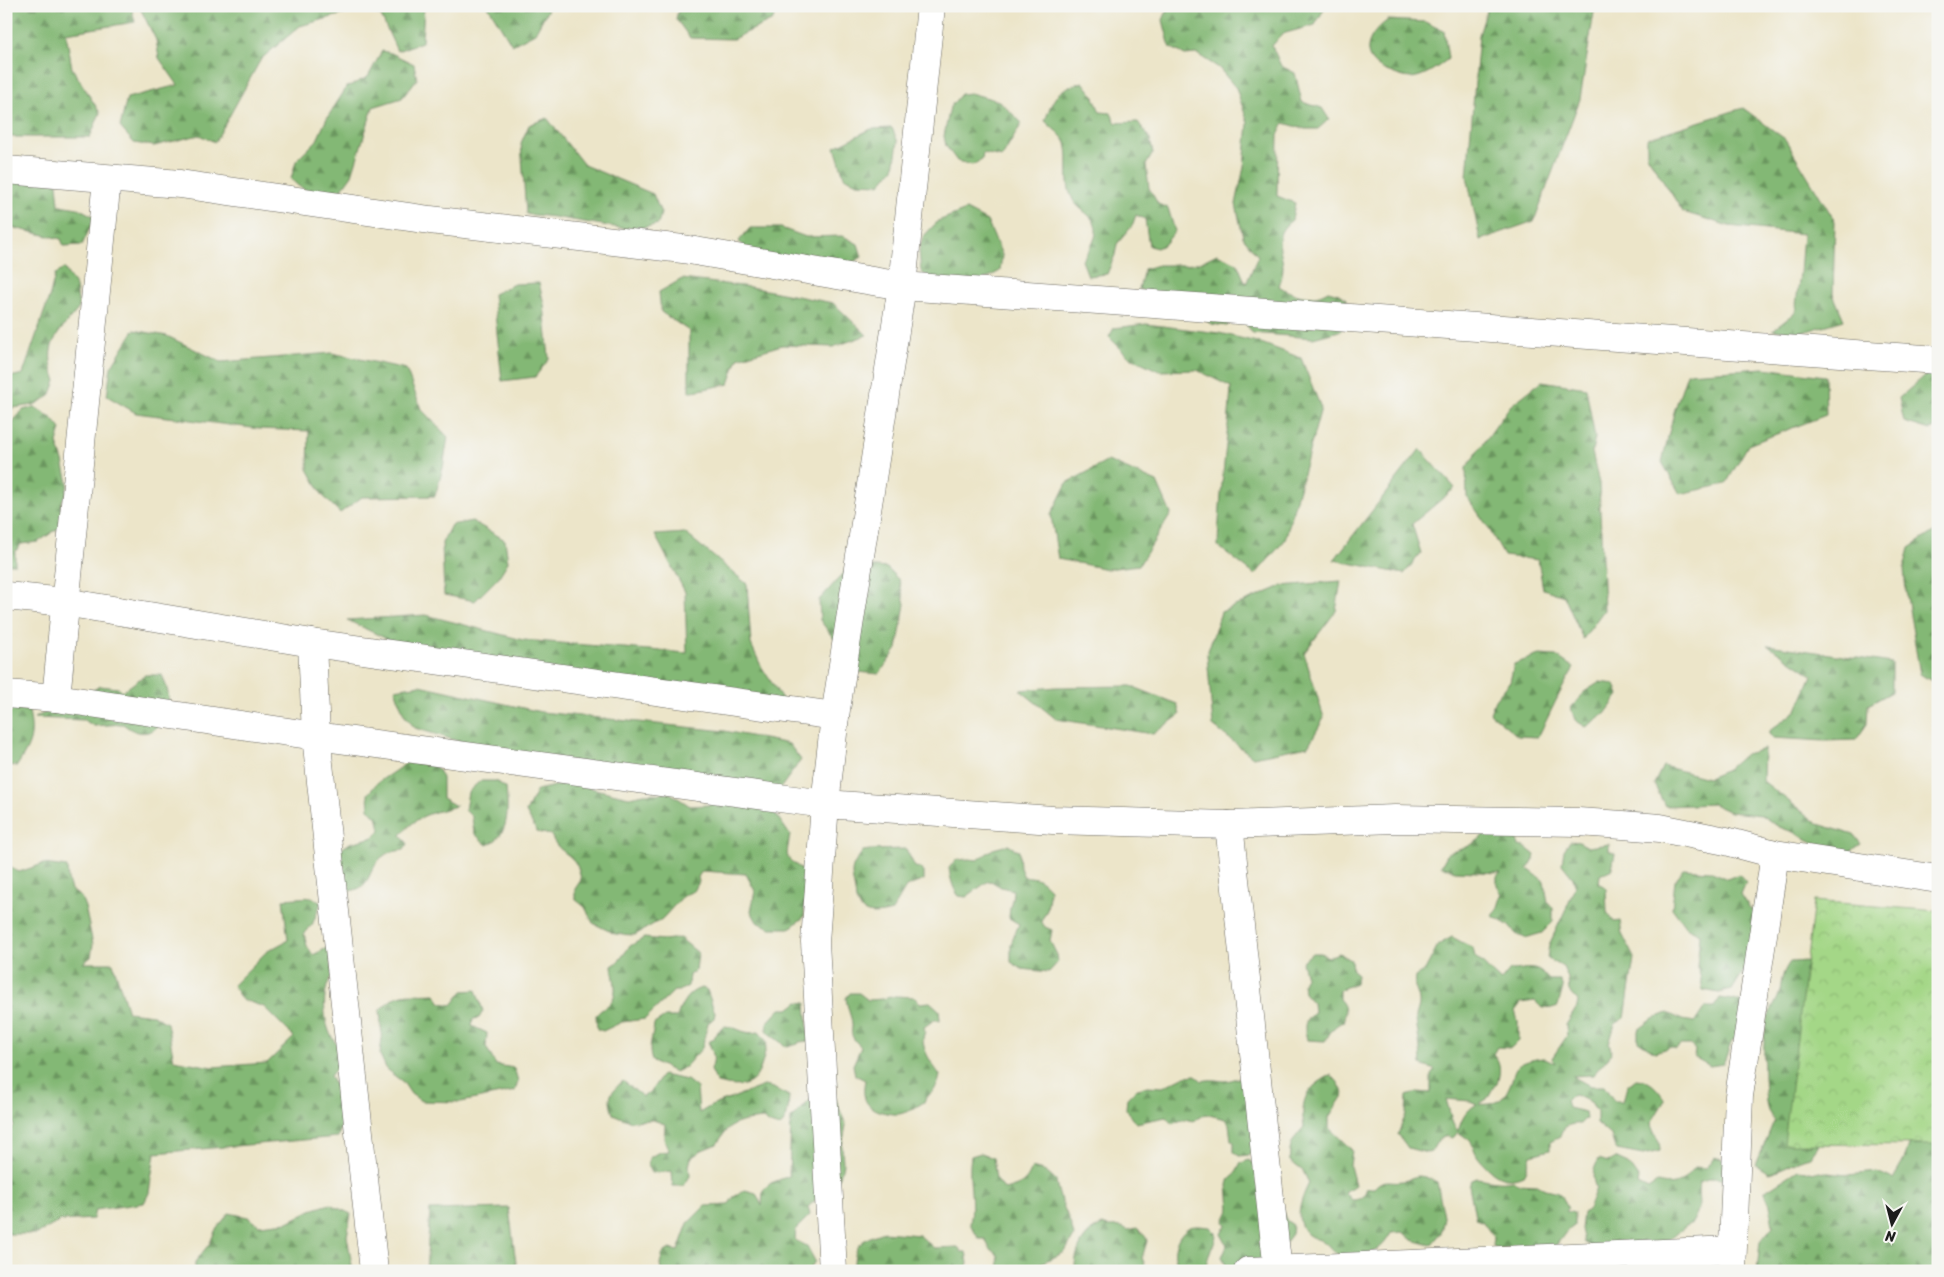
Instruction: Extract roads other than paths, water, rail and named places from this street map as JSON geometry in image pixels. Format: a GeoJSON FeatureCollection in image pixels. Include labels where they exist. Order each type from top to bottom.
{"type":"FeatureCollection","features":[{"type":"Feature","properties":{"kind":"street"},"geometry":{"type":"LineString","coordinates":[[833,1271],[815,942],[825,804],[835,716],[902,286],[931,6]]}},
{"type":"Feature","properties":{"kind":"street"},"geometry":{"type":"LineString","coordinates":[[6,170],[180,184],[439,221],[683,249],[902,286],[1938,360]]}},
{"type":"Feature","properties":{"kind":"street"},"geometry":{"type":"LineString","coordinates":[[56,698],[107,179]]}},
{"type":"Feature","properties":{"kind":"street"},"geometry":{"type":"LineString","coordinates":[[6,596],[64,602],[312,643],[835,716]]}},
{"type":"Feature","properties":{"kind":"street"},"geometry":{"type":"LineString","coordinates":[[312,643],[316,736],[374,1271]]}},
{"type":"Feature","properties":{"kind":"street"},"geometry":{"type":"LineString","coordinates":[[6,694],[56,698],[316,736],[825,804],[1053,820],[1229,825],[1395,819],[1578,822],[1660,828],[1726,841],[1775,854],[1938,879]]}},
{"type":"Feature","properties":{"kind":"street"},"geometry":{"type":"LineString","coordinates":[[1229,825],[1278,1270]]}},
{"type":"Feature","properties":{"kind":"street"},"geometry":{"type":"LineString","coordinates":[[1248,1271],[1732,1260],[1739,1096],[1775,854]]}}]}
